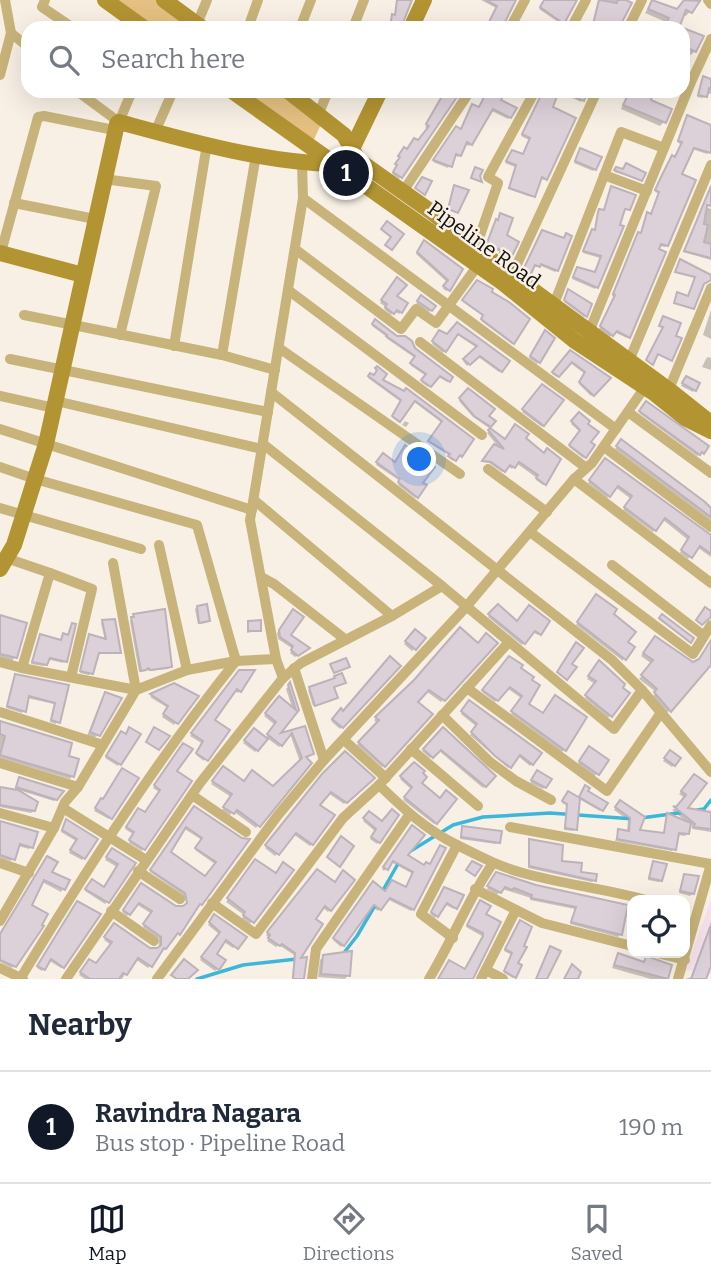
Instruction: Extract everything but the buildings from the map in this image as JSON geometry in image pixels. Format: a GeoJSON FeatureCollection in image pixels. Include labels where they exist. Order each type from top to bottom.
{"type":"FeatureCollection","features":[{"type":"Feature","properties":{"kind":"main road"},"geometry":{"type":"LineString","coordinates":[[106,0],[134,21]]}},
{"type":"Feature","properties":{"kind":"main road"},"geometry":{"type":"LineString","coordinates":[[163,0],[192,21]]}},
{"type":"Feature","properties":{"kind":"main road"},"geometry":{"type":"LineString","coordinates":[[414,21],[425,0]]}},
{"type":"Feature","properties":{"kind":"main road","name":"Pipeline Road"},"geometry":{"type":"LineString","coordinates":[[242,98],[391,202],[479,256],[513,273],[669,390],[708,425]]}},
{"type":"Feature","properties":{"kind":"main road","name":"Pipeline Road"},"geometry":{"type":"LineString","coordinates":[[298,98],[344,135],[358,160],[479,256],[503,283],[575,341],[708,425]]}},
{"type":"Feature","properties":{"kind":"main road"},"geometry":{"type":"LineString","coordinates":[[2,561],[24,516],[46,444],[117,126],[256,155],[302,163],[334,164],[351,150],[377,98]]}},
{"type":"Feature","properties":{"kind":"main road"},"geometry":{"type":"LineString","coordinates":[[0,254],[83,275]]}},
{"type":"Feature","properties":{"kind":"street"},"geometry":{"type":"LineString","coordinates":[[0,75],[11,33],[5,0]]}},
{"type":"Feature","properties":{"kind":"street"},"geometry":{"type":"LineString","coordinates":[[45,0],[42,7],[63,21]]}},
{"type":"Feature","properties":{"kind":"street"},"geometry":{"type":"LineString","coordinates":[[200,21],[206,0]]}},
{"type":"Feature","properties":{"kind":"street"},"geometry":{"type":"LineString","coordinates":[[250,21],[258,0]]}},
{"type":"Feature","properties":{"kind":"street"},"geometry":{"type":"LineString","coordinates":[[303,21],[311,0]]}},
{"type":"Feature","properties":{"kind":"street"},"geometry":{"type":"LineString","coordinates":[[356,21],[364,0]]}},
{"type":"Feature","properties":{"kind":"street"},"geometry":{"type":"LineString","coordinates":[[514,21],[526,0]]}},
{"type":"Feature","properties":{"kind":"street"},"geometry":{"type":"LineString","coordinates":[[575,21],[586,0]]}},
{"type":"Feature","properties":{"kind":"street"},"geometry":{"type":"LineString","coordinates":[[632,21],[642,0]]}},
{"type":"Feature","properties":{"kind":"street"},"geometry":{"type":"LineString","coordinates":[[11,33],[21,41]]}},
{"type":"Feature","properties":{"kind":"street"},"geometry":{"type":"LineString","coordinates":[[690,88],[711,39]]}},
{"type":"Feature","properties":{"kind":"street"},"geometry":{"type":"LineString","coordinates":[[85,98],[117,126]]}},
{"type":"Feature","properties":{"kind":"street"},"geometry":{"type":"LineString","coordinates":[[117,126],[129,98]]}},
{"type":"Feature","properties":{"kind":"street"},"geometry":{"type":"LineString","coordinates":[[155,132],[170,98]]}},
{"type":"Feature","properties":{"kind":"street"},"geometry":{"type":"LineString","coordinates":[[319,113],[325,98]]}},
{"type":"Feature","properties":{"kind":"street"},"geometry":{"type":"LineString","coordinates":[[402,193],[465,98]]}},
{"type":"Feature","properties":{"kind":"street"},"geometry":{"type":"LineString","coordinates":[[295,248],[401,329],[416,309],[436,323],[479,256],[498,183],[488,177],[531,98]]}},
{"type":"Feature","properties":{"kind":"street"},"geometry":{"type":"LineString","coordinates":[[513,273],[594,98]]}},
{"type":"Feature","properties":{"kind":"street"},"geometry":{"type":"LineString","coordinates":[[589,332],[686,98]]}},
{"type":"Feature","properties":{"kind":"street"},"geometry":{"type":"LineString","coordinates":[[0,254],[37,117],[117,126]]}},
{"type":"Feature","properties":{"kind":"street"},"geometry":{"type":"LineString","coordinates":[[554,304],[621,132],[664,148]]}},
{"type":"Feature","properties":{"kind":"street"},"geometry":{"type":"LineString","coordinates":[[174,346],[207,144]]}},
{"type":"Feature","properties":{"kind":"street"},"geometry":{"type":"LineString","coordinates":[[222,355],[256,155]]}},
{"type":"Feature","properties":{"kind":"street"},"geometry":{"type":"LineString","coordinates":[[282,678],[276,659],[250,520],[303,198],[302,163]]}},
{"type":"Feature","properties":{"kind":"street"},"geometry":{"type":"LineString","coordinates":[[629,361],[711,165]]}},
{"type":"Feature","properties":{"kind":"street"},"geometry":{"type":"LineString","coordinates":[[604,175],[647,191]]}},
{"type":"Feature","properties":{"kind":"street"},"geometry":{"type":"LineString","coordinates":[[104,178],[156,186],[120,335]]}},
{"type":"Feature","properties":{"kind":"street"},"geometry":{"type":"LineString","coordinates":[[303,198],[616,429]]}},
{"type":"Feature","properties":{"kind":"street"},"geometry":{"type":"LineString","coordinates":[[14,203],[95,219]]}},
{"type":"Feature","properties":{"kind":"street"},"geometry":{"type":"LineString","coordinates":[[669,390],[711,288]]}},
{"type":"Feature","properties":{"kind":"street"},"geometry":{"type":"LineString","coordinates":[[288,290],[482,435]]}},
{"type":"Feature","properties":{"kind":"street"},"geometry":{"type":"LineString","coordinates":[[24,314],[222,355],[275,370]]}},
{"type":"Feature","properties":{"kind":"street"},"geometry":{"type":"LineString","coordinates":[[420,342],[584,467]]}},
{"type":"Feature","properties":{"kind":"street"},"geometry":{"type":"LineString","coordinates":[[278,348],[460,474]]}},
{"type":"Feature","properties":{"kind":"street"},"geometry":{"type":"LineString","coordinates":[[9,359],[268,412]]}},
{"type":"Feature","properties":{"kind":"street"},"geometry":{"type":"LineString","coordinates":[[156,979],[278,815],[324,760],[466,607],[584,467],[592,463],[645,387]]}},
{"type":"Feature","properties":{"kind":"street"},"geometry":{"type":"LineString","coordinates":[[271,392],[612,660],[642,690],[711,772]]}},
{"type":"Feature","properties":{"kind":"street"},"geometry":{"type":"LineString","coordinates":[[0,397],[55,405],[262,446],[442,586],[614,729],[642,690]]}},
{"type":"Feature","properties":{"kind":"street"},"geometry":{"type":"LineString","coordinates":[[628,412],[711,473]]}},
{"type":"Feature","properties":{"kind":"street"},"geometry":{"type":"LineString","coordinates":[[0,429],[253,505],[392,616]]}},
{"type":"Feature","properties":{"kind":"street"},"geometry":{"type":"LineString","coordinates":[[604,447],[711,527]]}},
{"type":"Feature","properties":{"kind":"street"},"geometry":{"type":"LineString","coordinates":[[0,467],[197,525],[236,661]]}},
{"type":"Feature","properties":{"kind":"street"},"geometry":{"type":"LineString","coordinates":[[488,469],[547,512]]}},
{"type":"Feature","properties":{"kind":"street"},"geometry":{"type":"LineString","coordinates":[[574,479],[711,583]]}},
{"type":"Feature","properties":{"kind":"street"},"geometry":{"type":"LineString","coordinates":[[0,508],[141,549]]}},
{"type":"Feature","properties":{"kind":"street"},"geometry":{"type":"LineString","coordinates":[[530,533],[693,654],[705,641],[711,625]]}},
{"type":"Feature","properties":{"kind":"street"},"geometry":{"type":"LineString","coordinates":[[159,545],[187,670]]}},
{"type":"Feature","properties":{"kind":"street"},"geometry":{"type":"LineString","coordinates":[[2,561],[50,573],[92,589],[71,677]]}},
{"type":"Feature","properties":{"kind":"street"},"geometry":{"type":"LineString","coordinates":[[1,917],[29,873],[62,808],[136,690],[113,563]]}},
{"type":"Feature","properties":{"kind":"street"},"geometry":{"type":"LineString","coordinates":[[612,565],[705,641]]}},
{"type":"Feature","properties":{"kind":"street"},"geometry":{"type":"LineString","coordinates":[[22,668],[50,573]]}},
{"type":"Feature","properties":{"kind":"street"},"geometry":{"type":"LineString","coordinates":[[261,577],[274,584],[346,640]]}},
{"type":"Feature","properties":{"kind":"street"},"geometry":{"type":"LineString","coordinates":[[66,979],[192,795],[282,678],[294,668],[442,586]]}},
{"type":"Feature","properties":{"kind":"street"},"geometry":{"type":"LineString","coordinates":[[212,903],[256,934],[343,818],[382,781],[508,643]]}},
{"type":"Feature","properties":{"kind":"street"},"geometry":{"type":"LineString","coordinates":[[0,662],[136,690],[187,670],[236,661],[276,659]]}},
{"type":"Feature","properties":{"kind":"street"},"geometry":{"type":"LineString","coordinates":[[0,968],[21,978],[109,836],[186,724],[236,661]]}},
{"type":"Feature","properties":{"kind":"street"},"geometry":{"type":"LineString","coordinates":[[294,668],[324,760]]}},
{"type":"Feature","properties":{"kind":"street"},"geometry":{"type":"LineString","coordinates":[[467,688],[607,791],[660,714]]}},
{"type":"Feature","properties":{"kind":"street"},"geometry":{"type":"LineString","coordinates":[[0,712],[103,745]]}},
{"type":"Feature","properties":{"kind":"street"},"geometry":{"type":"LineString","coordinates":[[442,715],[490,762],[516,781],[551,800]]}},
{"type":"Feature","properties":{"kind":"street"},"geometry":{"type":"LineString","coordinates":[[344,740],[410,815],[436,835],[493,863],[523,873],[627,895]]}},
{"type":"Feature","properties":{"kind":"street"},"geometry":{"type":"LineString","coordinates":[[411,749],[478,806]]}},
{"type":"Feature","properties":{"kind":"street"},"geometry":{"type":"LineString","coordinates":[[0,763],[78,786]]}},
{"type":"Feature","properties":{"kind":"street"},"geometry":{"type":"LineString","coordinates":[[192,795],[246,832]]}},
{"type":"Feature","properties":{"kind":"street"},"geometry":{"type":"LineString","coordinates":[[62,808],[146,860]]}},
{"type":"Feature","properties":{"kind":"street"},"geometry":{"type":"LineString","coordinates":[[0,813],[54,828]]}},
{"type":"Feature","properties":{"kind":"street"},"geometry":{"type":"LineString","coordinates":[[312,979],[316,949],[410,815]]}},
{"type":"Feature","properties":{"kind":"street"},"geometry":{"type":"LineString","coordinates":[[510,827],[711,864],[690,913]]}},
{"type":"Feature","properties":{"kind":"street"},"geometry":{"type":"LineString","coordinates":[[453,938],[421,914],[457,845]]}},
{"type":"Feature","properties":{"kind":"street"},"geometry":{"type":"LineString","coordinates":[[0,863],[29,873]]}},
{"type":"Feature","properties":{"kind":"street"},"geometry":{"type":"LineString","coordinates":[[429,979],[453,938],[475,889],[493,863]]}},
{"type":"Feature","properties":{"kind":"street"},"geometry":{"type":"LineString","coordinates":[[138,871],[180,899]]}},
{"type":"Feature","properties":{"kind":"street"},"geometry":{"type":"LineString","coordinates":[[475,889],[542,923],[627,945]]}},
{"type":"Feature","properties":{"kind":"street"},"geometry":{"type":"LineString","coordinates":[[503,979],[484,974],[516,910]]}},
{"type":"Feature","properties":{"kind":"street"},"geometry":{"type":"LineString","coordinates":[[111,911],[154,941]]}},
{"type":"Feature","properties":{"kind":"street"},"geometry":{"type":"LineString","coordinates":[[677,958],[685,960],[678,979]]}},
{"type":"Feature","properties":{"kind":"shaded area"},"geometry":{"type":"Polygon","coordinates":[[[111,0],[158,0],[186,21],[140,21],[111,0]]]}},
{"type":"Feature","properties":{"kind":"shaded area"},"geometry":{"type":"Polygon","coordinates":[[[246,98],[293,98],[323,120],[311,146],[246,98]]]}},
{"type":"Feature","properties":{"kind":"shaded area"},"geometry":{"type":"Polygon","coordinates":[[[711,900],[711,974],[686,970],[711,900]]]}},
{"type":"Feature","properties":{"kind":"waterway"},"geometry":{"type":"LineString","coordinates":[[697,810],[704,809],[711,800]]}},
{"type":"Feature","properties":{"kind":"waterway"},"geometry":{"type":"LineString","coordinates":[[641,818],[686,812]]}},
{"type":"Feature","properties":{"kind":"waterway"},"geometry":{"type":"LineString","coordinates":[[409,852],[453,825],[483,817],[550,813],[634,819]]}},
{"type":"Feature","properties":{"kind":"waterway"},"geometry":{"type":"LineString","coordinates":[[382,892],[399,862]]}},
{"type":"Feature","properties":{"kind":"waterway"},"geometry":{"type":"LineString","coordinates":[[343,954],[377,902]]}},
{"type":"Feature","properties":{"kind":"waterway"},"geometry":{"type":"LineString","coordinates":[[197,979],[243,965],[297,959]]}},
{"type":"Feature","properties":{"kind":"place","name":"Ravindra Nagara"},"geometry":{"type":"Point","coordinates":[346,173]}}]}
